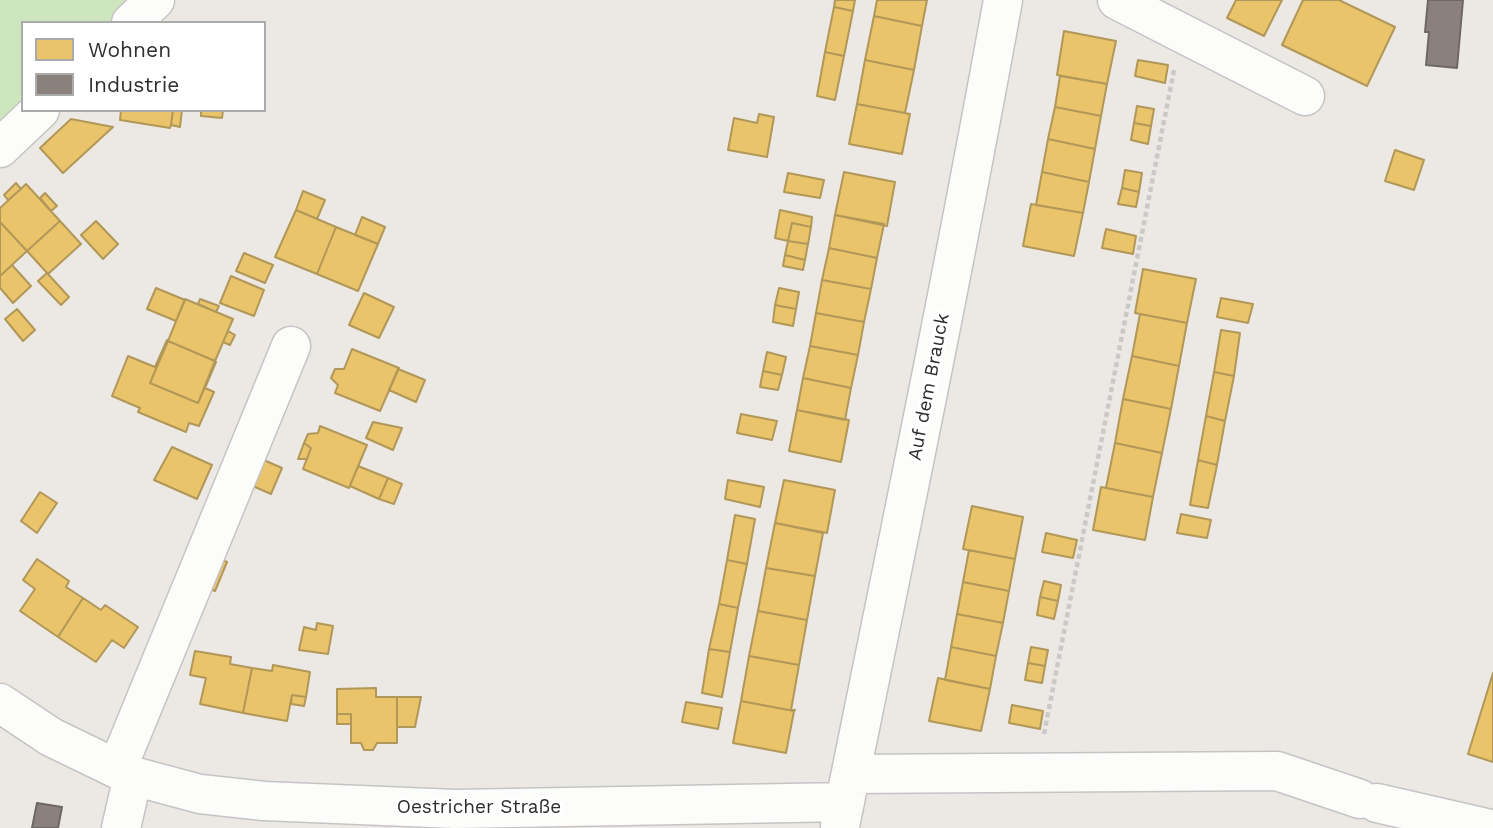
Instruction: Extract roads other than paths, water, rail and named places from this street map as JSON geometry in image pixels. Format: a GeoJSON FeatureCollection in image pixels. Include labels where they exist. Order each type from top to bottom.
{"type":"FeatureCollection","features":[{"type":"Feature","properties":{"kind":"street"},"geometry":{"type":"LineString","coordinates":[[133,21],[155,0]]}},
{"type":"Feature","properties":{"kind":"street","name":"Auf dem Brauck"},"geometry":{"type":"LineString","coordinates":[[845,801],[973,165],[1003,0]]}},
{"type":"Feature","properties":{"kind":"street"},"geometry":{"type":"LineString","coordinates":[[1118,0],[1305,96]]}},
{"type":"Feature","properties":{"kind":"street"},"geometry":{"type":"LineString","coordinates":[[0,148],[38,112]]}},
{"type":"Feature","properties":{"kind":"street"},"geometry":{"type":"LineString","coordinates":[[121,828],[125,772],[291,346]]}},
{"type":"Feature","properties":{"kind":"street","name":"Oestricher Straße"},"geometry":{"type":"LineString","coordinates":[[0,703],[51,737],[125,772],[200,794],[264,801],[348,816],[455,809],[494,818],[845,801]]}},
{"type":"Feature","properties":{"kind":"street"},"geometry":{"type":"LineString","coordinates":[[845,801],[1037,773],[1277,771],[1368,801],[1486,828]]}}]}
